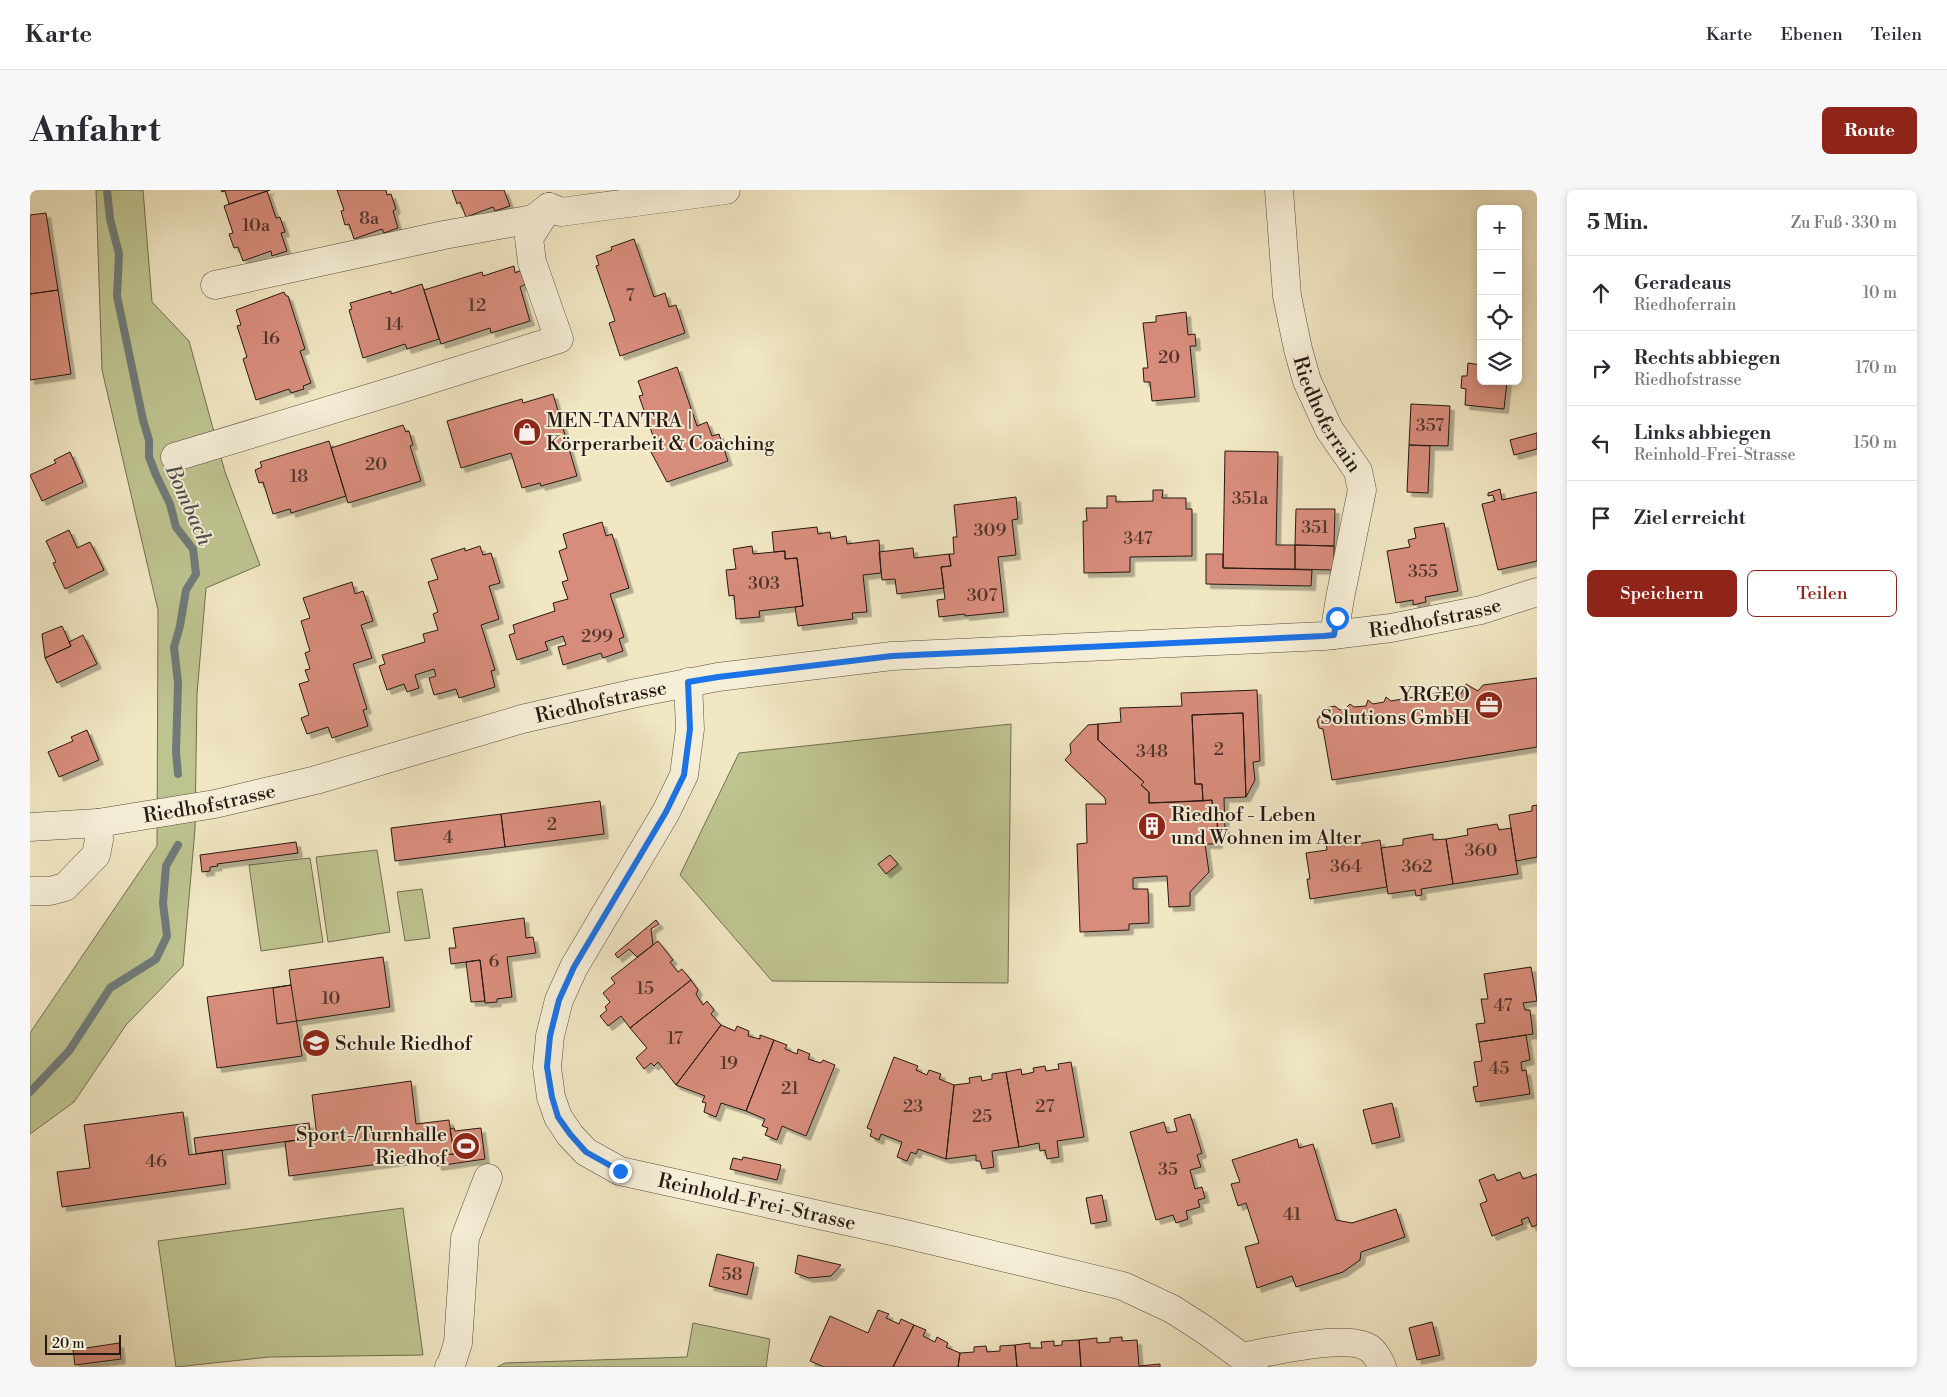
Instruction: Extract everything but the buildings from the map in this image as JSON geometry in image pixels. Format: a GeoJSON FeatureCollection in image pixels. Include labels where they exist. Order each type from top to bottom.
{"type":"FeatureCollection","features":[{"type":"Feature","properties":{"kind":"street"},"geometry":{"type":"LineString","coordinates":[[548,198],[561,212],[726,190]]}},
{"type":"Feature","properties":{"kind":"street","name":"Riedhoferrain"},"geometry":{"type":"LineString","coordinates":[[1280,190],[1287,296],[1293,332],[1307,381],[1329,429],[1358,471],[1362,490],[1334,635]]}},
{"type":"Feature","properties":{"kind":"street"},"geometry":{"type":"LineString","coordinates":[[215,284],[444,235],[533,219],[548,198]]}},
{"type":"Feature","properties":{"kind":"street"},"geometry":{"type":"LineString","coordinates":[[548,198],[550,255],[564,312]]}},
{"type":"Feature","properties":{"kind":"street"},"geometry":{"type":"LineString","coordinates":[[175,457],[559,340],[532,262],[529,238],[548,198]]}},
{"type":"Feature","properties":{"kind":"street","name":"Riedhofstrasse"},"geometry":{"type":"LineString","coordinates":[[30,827],[98,823],[215,804],[316,780],[522,719],[718,677],[892,656],[1279,640],[1334,635],[1391,628],[1481,610],[1537,592]]}},
{"type":"Feature","properties":{"kind":"street","name":"Reinhold-Frei-Strasse"},"geometry":{"type":"LineString","coordinates":[[688,682],[690,729],[684,775],[666,812],[574,967],[559,1000],[550,1036],[547,1067],[552,1097],[558,1117],[586,1152],[620,1171],[902,1233],[1123,1286],[1172,1309],[1205,1330],[1248,1362],[1326,1342],[1355,1342],[1370,1348],[1382,1367]]}},
{"type":"Feature","properties":{"kind":"street"},"geometry":{"type":"LineString","coordinates":[[30,890],[50,891],[65,887],[96,854],[99,840],[98,823]]}},
{"type":"Feature","properties":{"kind":"street"},"geometry":{"type":"LineString","coordinates":[[449,1367],[452,1365],[458,1343],[465,1238],[488,1178]]}},
{"type":"Feature","properties":{"kind":"green space"},"geometry":{"type":"Polygon","coordinates":[[[96,190],[143,190],[152,302],[189,341],[225,472],[260,565],[206,588],[197,694],[195,829],[183,966],[126,1025],[74,1102],[30,1134],[30,1033],[157,846],[158,610],[102,370],[96,190]]]}},
{"type":"Feature","properties":{"kind":"green space"},"geometry":{"type":"Polygon","coordinates":[[[1011,724],[1008,983],[772,981],[680,875],[739,753],[1011,724]]]}},
{"type":"Feature","properties":{"kind":"green space"},"geometry":{"type":"Polygon","coordinates":[[[377,850],[390,932],[328,942],[316,857],[377,850]]]}},
{"type":"Feature","properties":{"kind":"green space"},"geometry":{"type":"Polygon","coordinates":[[[310,858],[323,942],[261,951],[249,865],[310,858]]]}},
{"type":"Feature","properties":{"kind":"green space"},"geometry":{"type":"Polygon","coordinates":[[[422,889],[430,938],[405,941],[397,892],[422,889]]]}},
{"type":"Feature","properties":{"kind":"green space"},"geometry":{"type":"Polygon","coordinates":[[[403,1208],[423,1355],[269,1357],[176,1367],[158,1241],[403,1208]]]}},
{"type":"Feature","properties":{"kind":"green space"},"geometry":{"type":"Polygon","coordinates":[[[693,1323],[770,1339],[766,1367],[497,1367],[505,1363],[687,1357],[693,1323]]]}},
{"type":"Feature","properties":{"kind":"waterway","name":"Bombach"},"geometry":{"type":"LineString","coordinates":[[107,190],[110,219],[119,254],[117,296],[143,420],[149,440],[149,457],[170,504],[176,527],[193,549],[196,574],[186,590],[180,626],[174,647],[178,683],[176,752],[178,774]]}},
{"type":"Feature","properties":{"kind":"waterway","name":"Bombach"},"geometry":{"type":"LineString","coordinates":[[30,1092],[69,1051],[110,988],[156,959],[167,936],[163,903],[166,866],[178,845]]}},
{"type":"Feature","properties":{"kind":"place","name":"MEN-TANTRA | Körperarbeit & Coaching"},"geometry":{"type":"Point","coordinates":[527,432]}},
{"type":"Feature","properties":{"kind":"place","name":"YRGEO Solutions GmbH"},"geometry":{"type":"Point","coordinates":[1489,705]}},
{"type":"Feature","properties":{"kind":"place","name":"Riedhof - Leben und Wohnen im Alter"},"geometry":{"type":"Point","coordinates":[1152,826]}},
{"type":"Feature","properties":{"kind":"place","name":"Schule Riedhof"},"geometry":{"type":"Point","coordinates":[316,1043]}},
{"type":"Feature","properties":{"kind":"place","name":"Sport-/Turnhalle Riedhof"},"geometry":{"type":"Point","coordinates":[466,1146]}},
{"type":"Feature","properties":{"kind":"route"},"geometry":{"type":"LineString","coordinates":[[620,1171],[586,1152],[558,1117],[552,1097],[547,1067],[550,1036],[559,1000],[574,967],[666,812],[684,775],[690,729],[688,682],[892,656],[1279,640],[1324,636],[1334,635],[1337,618]]}}]}
